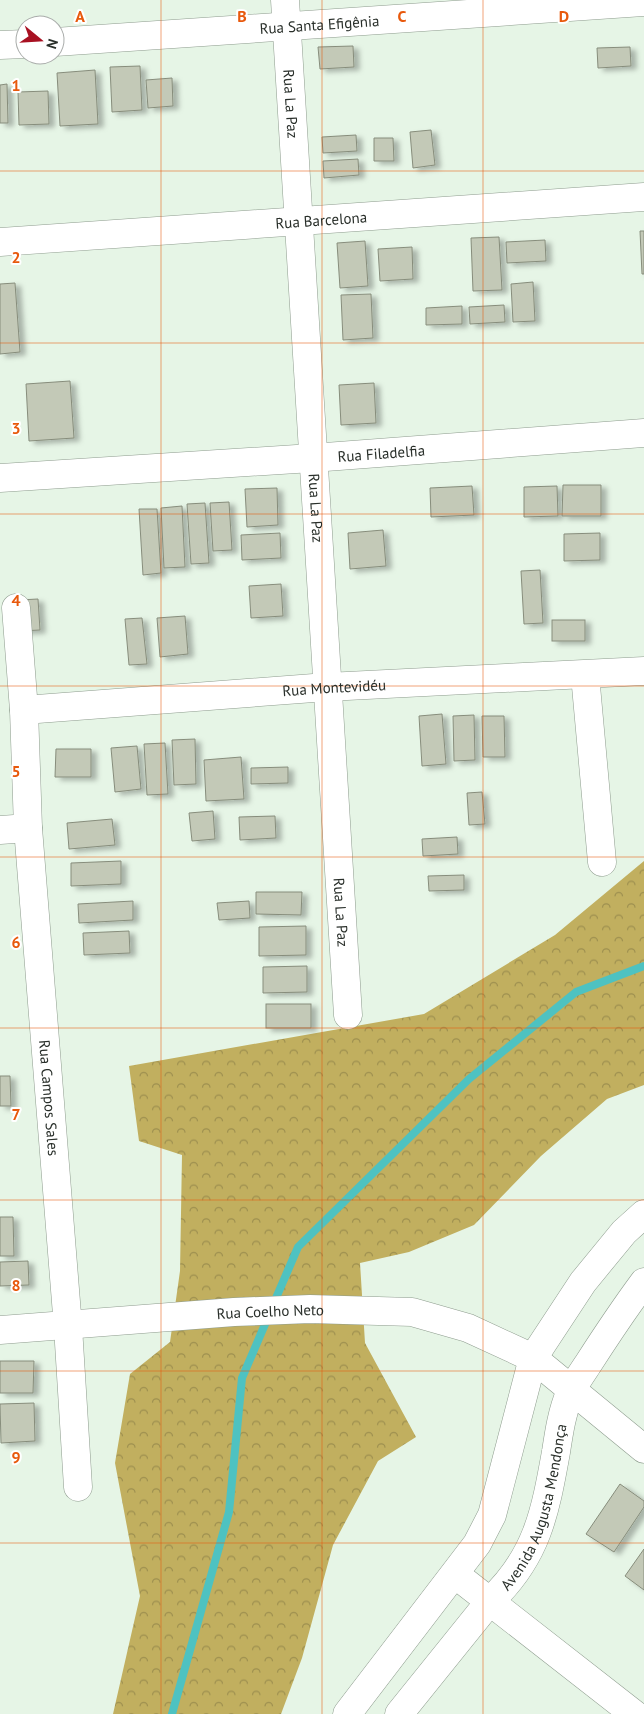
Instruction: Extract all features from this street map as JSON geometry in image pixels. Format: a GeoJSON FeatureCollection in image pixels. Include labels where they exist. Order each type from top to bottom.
{"type":"FeatureCollection","features":[{"type":"Feature","properties":{"kind":"street","name":"Rua La Paz"},"geometry":{"type":"LineString","coordinates":[[285,0],[348,1015]]}},
{"type":"Feature","properties":{"kind":"street","name":"Rua Santa Efigênia"},"geometry":{"type":"LineString","coordinates":[[65,41],[644,2]]}},
{"type":"Feature","properties":{"kind":"street"},"geometry":{"type":"LineString","coordinates":[[0,46],[15,45]]}},
{"type":"Feature","properties":{"kind":"street","name":"Rua Barcelona"},"geometry":{"type":"LineString","coordinates":[[0,242],[644,197]]}},
{"type":"Feature","properties":{"kind":"street","name":"Rua Filadelfia"},"geometry":{"type":"LineString","coordinates":[[0,478],[312,458],[644,433]]}},
{"type":"Feature","properties":{"kind":"street","name":"Rua Campos Sales"},"geometry":{"type":"LineString","coordinates":[[16,608],[24,710],[28,828],[68,1327],[78,1486]]}},
{"type":"Feature","properties":{"kind":"street","name":"Rua Montevidéu"},"geometry":{"type":"LineString","coordinates":[[24,710],[327,687],[644,671]]}},
{"type":"Feature","properties":{"kind":"street"},"geometry":{"type":"LineString","coordinates":[[585,675],[602,862]]}},
{"type":"Feature","properties":{"kind":"street"},"geometry":{"type":"LineString","coordinates":[[0,830],[28,828]]}},
{"type":"Feature","properties":{"kind":"street"},"geometry":{"type":"LineString","coordinates":[[347,1714],[456,1575],[477,1544],[492,1515],[533,1358],[583,1282],[624,1232],[644,1214]]}},
{"type":"Feature","properties":{"kind":"street","name":"Avenida Augusta Mendonça"},"geometry":{"type":"LineString","coordinates":[[399,1714],[490,1601],[516,1573],[538,1533],[546,1508],[563,1414],[571,1392],[610,1328],[644,1282]]}},
{"type":"Feature","properties":{"kind":"street","name":"Rua Coelho Neto"},"geometry":{"type":"LineString","coordinates":[[0,1330],[68,1327],[234,1312],[310,1309],[412,1312],[468,1328],[533,1358],[571,1392],[644,1449]]}},
{"type":"Feature","properties":{"kind":"street"},"geometry":{"type":"LineString","coordinates":[[456,1575],[634,1714]]}},
{"type":"Feature","properties":{"kind":"green space"},"geometry":{"type":"Polygon","coordinates":[[[644,861],[644,1085],[607,1099],[541,1156],[474,1225],[409,1252],[360,1263],[365,1343],[416,1437],[378,1461],[333,1545],[302,1658],[281,1714],[113,1714],[140,1596],[115,1463],[130,1374],[170,1342],[180,1271],[182,1155],[139,1141],[129,1066],[424,1014],[555,935],[644,861]]]}},
{"type":"Feature","properties":{"kind":"building"},"geometry":{"type":"Polygon","coordinates":[[[353,46],[354,67],[320,69],[318,47],[353,46]]]}},
{"type":"Feature","properties":{"kind":"building"},"geometry":{"type":"Polygon","coordinates":[[[630,47],[631,66],[598,68],[597,48],[630,47]]]}},
{"type":"Feature","properties":{"kind":"building"},"geometry":{"type":"Polygon","coordinates":[[[140,66],[142,110],[112,112],[110,67],[140,66]]]}},
{"type":"Feature","properties":{"kind":"building"},"geometry":{"type":"Polygon","coordinates":[[[95,70],[98,124],[60,126],[57,73],[95,70]]]}},
{"type":"Feature","properties":{"kind":"building"},"geometry":{"type":"Polygon","coordinates":[[[172,78],[173,106],[148,108],[146,80],[172,78]]]}},
{"type":"Feature","properties":{"kind":"building"},"geometry":{"type":"Polygon","coordinates":[[[7,84],[8,123],[0,123],[0,85],[7,84]]]}},
{"type":"Feature","properties":{"kind":"building"},"geometry":{"type":"Polygon","coordinates":[[[48,91],[49,124],[19,125],[18,92],[48,91]]]}},
{"type":"Feature","properties":{"kind":"building"},"geometry":{"type":"Polygon","coordinates":[[[431,130],[435,165],[413,168],[410,132],[431,130]]]}},
{"type":"Feature","properties":{"kind":"building"},"geometry":{"type":"Polygon","coordinates":[[[356,135],[357,151],[323,153],[322,137],[356,135]]]}},
{"type":"Feature","properties":{"kind":"building"},"geometry":{"type":"Polygon","coordinates":[[[374,138],[393,138],[394,161],[374,161],[374,138]]]}},
{"type":"Feature","properties":{"kind":"building"},"geometry":{"type":"Polygon","coordinates":[[[358,159],[359,175],[324,178],[323,161],[358,159]]]}},
{"type":"Feature","properties":{"kind":"building"},"geometry":{"type":"Polygon","coordinates":[[[640,231],[644,231],[644,274],[642,274],[640,231]]]}},
{"type":"Feature","properties":{"kind":"building"},"geometry":{"type":"Polygon","coordinates":[[[499,237],[502,290],[473,291],[471,238],[499,237]]]}},
{"type":"Feature","properties":{"kind":"building"},"geometry":{"type":"Polygon","coordinates":[[[545,240],[546,261],[507,263],[506,242],[545,240]]]}},
{"type":"Feature","properties":{"kind":"building"},"geometry":{"type":"Polygon","coordinates":[[[365,241],[368,286],[340,288],[337,243],[365,241]]]}},
{"type":"Feature","properties":{"kind":"building"},"geometry":{"type":"Polygon","coordinates":[[[412,247],[413,279],[380,281],[378,249],[412,247]]]}},
{"type":"Feature","properties":{"kind":"building"},"geometry":{"type":"Polygon","coordinates":[[[533,282],[535,321],[513,322],[511,284],[533,282]]]}},
{"type":"Feature","properties":{"kind":"building"},"geometry":{"type":"Polygon","coordinates":[[[15,283],[20,352],[0,354],[0,284],[15,283]]]}},
{"type":"Feature","properties":{"kind":"building"},"geometry":{"type":"Polygon","coordinates":[[[371,294],[373,338],[343,340],[341,295],[371,294]]]}},
{"type":"Feature","properties":{"kind":"building"},"geometry":{"type":"Polygon","coordinates":[[[504,305],[505,322],[470,324],[469,307],[504,305]]]}},
{"type":"Feature","properties":{"kind":"building"},"geometry":{"type":"Polygon","coordinates":[[[462,306],[462,324],[426,325],[426,308],[462,306]]]}},
{"type":"Feature","properties":{"kind":"building"},"geometry":{"type":"Polygon","coordinates":[[[70,381],[74,438],[29,441],[26,384],[70,381]]]}},
{"type":"Feature","properties":{"kind":"building"},"geometry":{"type":"Polygon","coordinates":[[[374,383],[376,423],[341,425],[339,385],[374,383]]]}},
{"type":"Feature","properties":{"kind":"building"},"geometry":{"type":"Polygon","coordinates":[[[563,485],[601,485],[601,516],[562,516],[563,485]]]}},
{"type":"Feature","properties":{"kind":"building"},"geometry":{"type":"Polygon","coordinates":[[[472,486],[474,515],[431,517],[430,488],[472,486]]]}},
{"type":"Feature","properties":{"kind":"building"},"geometry":{"type":"Polygon","coordinates":[[[557,486],[558,516],[524,517],[524,487],[557,486]]]}},
{"type":"Feature","properties":{"kind":"building"},"geometry":{"type":"Polygon","coordinates":[[[277,488],[278,525],[247,527],[245,489],[277,488]]]}},
{"type":"Feature","properties":{"kind":"building"},"geometry":{"type":"Polygon","coordinates":[[[229,502],[232,550],[213,551],[210,503],[229,502]]]}},
{"type":"Feature","properties":{"kind":"building"},"geometry":{"type":"Polygon","coordinates":[[[205,503],[209,563],[191,564],[187,504],[205,503]]]}},
{"type":"Feature","properties":{"kind":"building"},"geometry":{"type":"Polygon","coordinates":[[[182,506],[185,567],[164,568],[161,508],[182,506]]]}},
{"type":"Feature","properties":{"kind":"building"},"geometry":{"type":"Polygon","coordinates":[[[139,509],[157,509],[161,573],[143,575],[139,509]]]}},
{"type":"Feature","properties":{"kind":"building"},"geometry":{"type":"Polygon","coordinates":[[[383,530],[386,566],[350,569],[348,533],[383,530]]]}},
{"type":"Feature","properties":{"kind":"building"},"geometry":{"type":"Polygon","coordinates":[[[280,533],[281,558],[242,560],[241,535],[280,533]]]}},
{"type":"Feature","properties":{"kind":"building"},"geometry":{"type":"Polygon","coordinates":[[[600,533],[600,560],[564,561],[564,534],[600,533]]]}},
{"type":"Feature","properties":{"kind":"building"},"geometry":{"type":"Polygon","coordinates":[[[540,570],[543,623],[524,624],[521,571],[540,570]]]}},
{"type":"Feature","properties":{"kind":"building"},"geometry":{"type":"Polygon","coordinates":[[[281,584],[283,616],[251,618],[249,586],[281,584]]]}},
{"type":"Feature","properties":{"kind":"building"},"geometry":{"type":"Polygon","coordinates":[[[38,599],[40,630],[21,631],[19,600],[38,599]]]}},
{"type":"Feature","properties":{"kind":"building"},"geometry":{"type":"Polygon","coordinates":[[[185,616],[188,654],[160,657],[157,618],[185,616]]]}},
{"type":"Feature","properties":{"kind":"building"},"geometry":{"type":"Polygon","coordinates":[[[142,618],[147,664],[129,665],[125,619],[142,618]]]}},
{"type":"Feature","properties":{"kind":"building"},"geometry":{"type":"Polygon","coordinates":[[[552,620],[585,620],[585,641],[552,641],[552,620]]]}},
{"type":"Feature","properties":{"kind":"building"},"geometry":{"type":"Polygon","coordinates":[[[442,714],[446,764],[422,766],[419,716],[442,714]]]}},
{"type":"Feature","properties":{"kind":"building"},"geometry":{"type":"Polygon","coordinates":[[[474,715],[475,760],[454,761],[453,716],[474,715]]]}},
{"type":"Feature","properties":{"kind":"building"},"geometry":{"type":"Polygon","coordinates":[[[482,716],[504,716],[505,757],[483,757],[482,716]]]}},
{"type":"Feature","properties":{"kind":"building"},"geometry":{"type":"Polygon","coordinates":[[[195,739],[196,784],[174,785],[172,740],[195,739]]]}},
{"type":"Feature","properties":{"kind":"building"},"geometry":{"type":"Polygon","coordinates":[[[165,743],[168,794],[147,795],[144,744],[165,743]]]}},
{"type":"Feature","properties":{"kind":"building"},"geometry":{"type":"Polygon","coordinates":[[[137,746],[141,789],[115,792],[111,748],[137,746]]]}},
{"type":"Feature","properties":{"kind":"building"},"geometry":{"type":"Polygon","coordinates":[[[56,749],[91,749],[91,777],[55,777],[56,749]]]}},
{"type":"Feature","properties":{"kind":"building"},"geometry":{"type":"Polygon","coordinates":[[[241,757],[244,799],[206,801],[204,760],[241,757]]]}},
{"type":"Feature","properties":{"kind":"building"},"geometry":{"type":"Polygon","coordinates":[[[288,767],[288,783],[251,784],[251,768],[288,767]]]}},
{"type":"Feature","properties":{"kind":"building"},"geometry":{"type":"Polygon","coordinates":[[[482,792],[485,824],[469,825],[467,793],[482,792]]]}},
{"type":"Feature","properties":{"kind":"building"},"geometry":{"type":"Polygon","coordinates":[[[213,811],[215,839],[192,841],[189,813],[213,811]]]}},
{"type":"Feature","properties":{"kind":"building"},"geometry":{"type":"Polygon","coordinates":[[[275,816],[276,838],[240,840],[239,817],[275,816]]]}},
{"type":"Feature","properties":{"kind":"building"},"geometry":{"type":"Polygon","coordinates":[[[112,819],[115,845],[69,849],[67,823],[112,819]]]}},
{"type":"Feature","properties":{"kind":"building"},"geometry":{"type":"Polygon","coordinates":[[[457,837],[458,854],[423,856],[422,839],[457,837]]]}},
{"type":"Feature","properties":{"kind":"building"},"geometry":{"type":"Polygon","coordinates":[[[121,861],[121,884],[71,886],[71,863],[121,861]]]}},
{"type":"Feature","properties":{"kind":"building"},"geometry":{"type":"Polygon","coordinates":[[[464,875],[464,890],[429,891],[428,876],[464,875]]]}},
{"type":"Feature","properties":{"kind":"building"},"geometry":{"type":"Polygon","coordinates":[[[256,892],[302,892],[301,915],[256,914],[256,892]]]}},
{"type":"Feature","properties":{"kind":"building"},"geometry":{"type":"Polygon","coordinates":[[[133,901],[133,920],[79,923],[78,904],[133,901]]]}},
{"type":"Feature","properties":{"kind":"building"},"geometry":{"type":"Polygon","coordinates":[[[249,901],[250,918],[219,920],[217,903],[249,901]]]}},
{"type":"Feature","properties":{"kind":"building"},"geometry":{"type":"Polygon","coordinates":[[[306,926],[306,955],[259,956],[259,927],[306,926]]]}},
{"type":"Feature","properties":{"kind":"building"},"geometry":{"type":"Polygon","coordinates":[[[129,931],[130,953],[84,955],[83,933],[129,931]]]}},
{"type":"Feature","properties":{"kind":"building"},"geometry":{"type":"Polygon","coordinates":[[[307,966],[307,992],[263,993],[263,967],[307,966]]]}},
{"type":"Feature","properties":{"kind":"building"},"geometry":{"type":"Polygon","coordinates":[[[266,1004],[311,1004],[311,1028],[266,1028],[266,1004]]]}},
{"type":"Feature","properties":{"kind":"building"},"geometry":{"type":"Polygon","coordinates":[[[0,1076],[10,1076],[11,1106],[0,1106],[0,1076]]]}},
{"type":"Feature","properties":{"kind":"building"},"geometry":{"type":"Polygon","coordinates":[[[0,1217],[13,1217],[14,1256],[0,1256],[0,1217]]]}},
{"type":"Feature","properties":{"kind":"building"},"geometry":{"type":"Polygon","coordinates":[[[28,1261],[29,1285],[0,1286],[0,1262],[28,1261]]]}},
{"type":"Feature","properties":{"kind":"building"},"geometry":{"type":"Polygon","coordinates":[[[0,1361],[34,1361],[33,1393],[0,1393],[0,1361]]]}},
{"type":"Feature","properties":{"kind":"building"},"geometry":{"type":"Polygon","coordinates":[[[34,1403],[35,1441],[1,1443],[0,1404],[34,1403]]]}},
{"type":"Feature","properties":{"kind":"building"},"geometry":{"type":"Polygon","coordinates":[[[620,1484],[644,1501],[644,1507],[614,1552],[586,1534],[620,1484]]]}},
{"type":"Feature","properties":{"kind":"building"},"geometry":{"type":"Polygon","coordinates":[[[644,1549],[644,1590],[625,1576],[644,1549]]]}},
{"type":"Feature","properties":{"kind":"waterway"},"geometry":{"type":"LineString","coordinates":[[273,1305],[298,1247],[469,1079],[576,992],[644,966]]}},
{"type":"Feature","properties":{"kind":"waterway"},"geometry":{"type":"LineString","coordinates":[[172,1714],[229,1512],[242,1378],[269,1315]]}}]}
